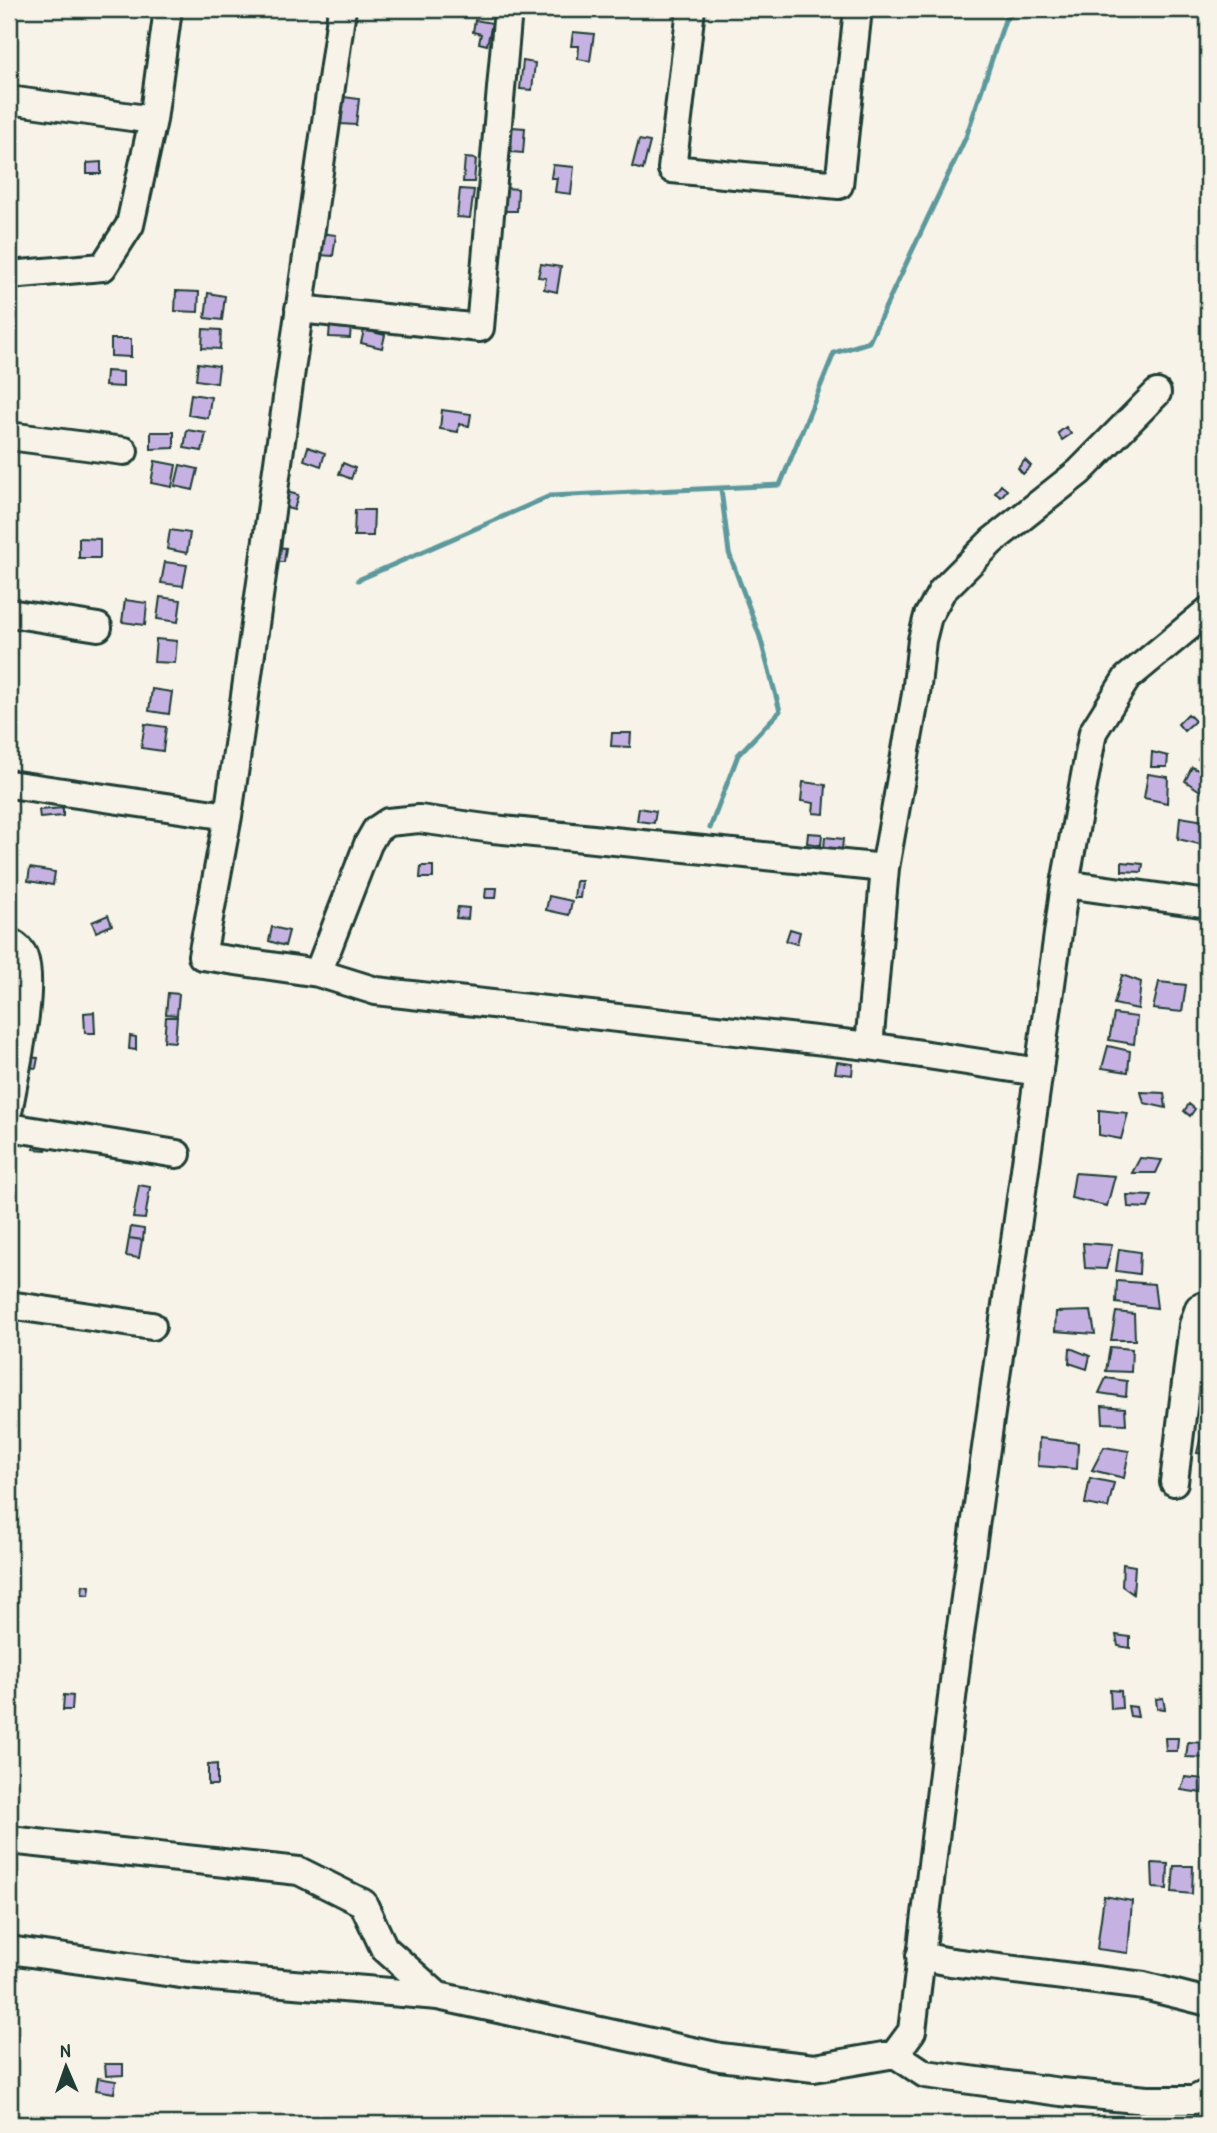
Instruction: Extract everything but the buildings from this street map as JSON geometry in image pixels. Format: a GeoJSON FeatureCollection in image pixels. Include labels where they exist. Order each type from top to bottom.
{"type":"FeatureCollection","features":[{"type":"Feature","properties":{"kind":"street"},"geometry":{"type":"LineString","coordinates":[[9,275],[103,267],[130,225],[153,120],[168,9]]}},
{"type":"Feature","properties":{"kind":"street"},"geometry":{"type":"LineString","coordinates":[[342,9],[228,816],[202,956],[318,973],[376,991],[869,1046],[1039,1072]]}},
{"type":"Feature","properties":{"kind":"street"},"geometry":{"type":"LineString","coordinates":[[299,309],[480,328],[508,9]]}},
{"type":"Feature","properties":{"kind":"street"},"geometry":{"type":"LineString","coordinates":[[691,9],[672,169],[839,185],[858,9]]}},
{"type":"Feature","properties":{"kind":"street"},"geometry":{"type":"LineString","coordinates":[[9,100],[153,120]]}},
{"type":"Feature","properties":{"kind":"street"},"geometry":{"type":"LineString","coordinates":[[869,1046],[884,868],[928,616],[942,591],[992,541],[1079,472],[1157,393]]}},
{"type":"Feature","properties":{"kind":"street"},"geometry":{"type":"LineString","coordinates":[[9,436],[124,451]]}},
{"type":"Feature","properties":{"kind":"street"},"geometry":{"type":"LineString","coordinates":[[895,2054],[912,2031],[958,1648],[1065,884],[1093,732],[1127,678],[1208,611]]}},
{"type":"Feature","properties":{"kind":"street"},"geometry":{"type":"LineString","coordinates":[[9,613],[98,627]]}},
{"type":"Feature","properties":{"kind":"street"},"geometry":{"type":"LineString","coordinates":[[9,784],[228,816]]}},
{"type":"Feature","properties":{"kind":"street"},"geometry":{"type":"LineString","coordinates":[[318,973],[368,844],[376,831],[388,822],[419,819],[493,829],[884,868]]}},
{"type":"Feature","properties":{"kind":"street"},"geometry":{"type":"LineString","coordinates":[[1065,884],[1208,904]]}},
{"type":"Feature","properties":{"kind":"street"},"geometry":{"type":"LineString","coordinates":[[9,942],[24,955],[28,986],[9,1108]]}},
{"type":"Feature","properties":{"kind":"street"},"geometry":{"type":"LineString","coordinates":[[9,1127],[177,1154]]}},
{"type":"Feature","properties":{"kind":"street"},"geometry":{"type":"LineString","coordinates":[[1174,1482],[1193,1325],[1199,1308],[1208,1304]]}},
{"type":"Feature","properties":{"kind":"street"},"geometry":{"type":"LineString","coordinates":[[9,1305],[152,1326]]}},
{"type":"Feature","properties":{"kind":"street"},"geometry":{"type":"LineString","coordinates":[[9,1840],[299,1871],[363,1903],[384,1948],[438,1996]]}},
{"type":"Feature","properties":{"kind":"street"},"geometry":{"type":"LineString","coordinates":[[9,1950],[187,1975],[438,1996],[720,2057],[814,2068],[895,2054],[925,2074],[1061,2092],[1147,2100],[1194,2099],[1208,2093]]}},
{"type":"Feature","properties":{"kind":"street"},"geometry":{"type":"LineString","coordinates":[[919,1956],[1144,1986],[1208,2002]]}},
{"type":"Feature","properties":{"kind":"waterway"},"geometry":{"type":"LineString","coordinates":[[358,580],[550,496],[780,485],[834,353],[869,342],[966,137],[1005,20],[1017,9]]}},
{"type":"Feature","properties":{"kind":"waterway"},"geometry":{"type":"LineString","coordinates":[[710,828],[738,755],[780,711],[760,637],[729,553],[721,489]]}}]}
